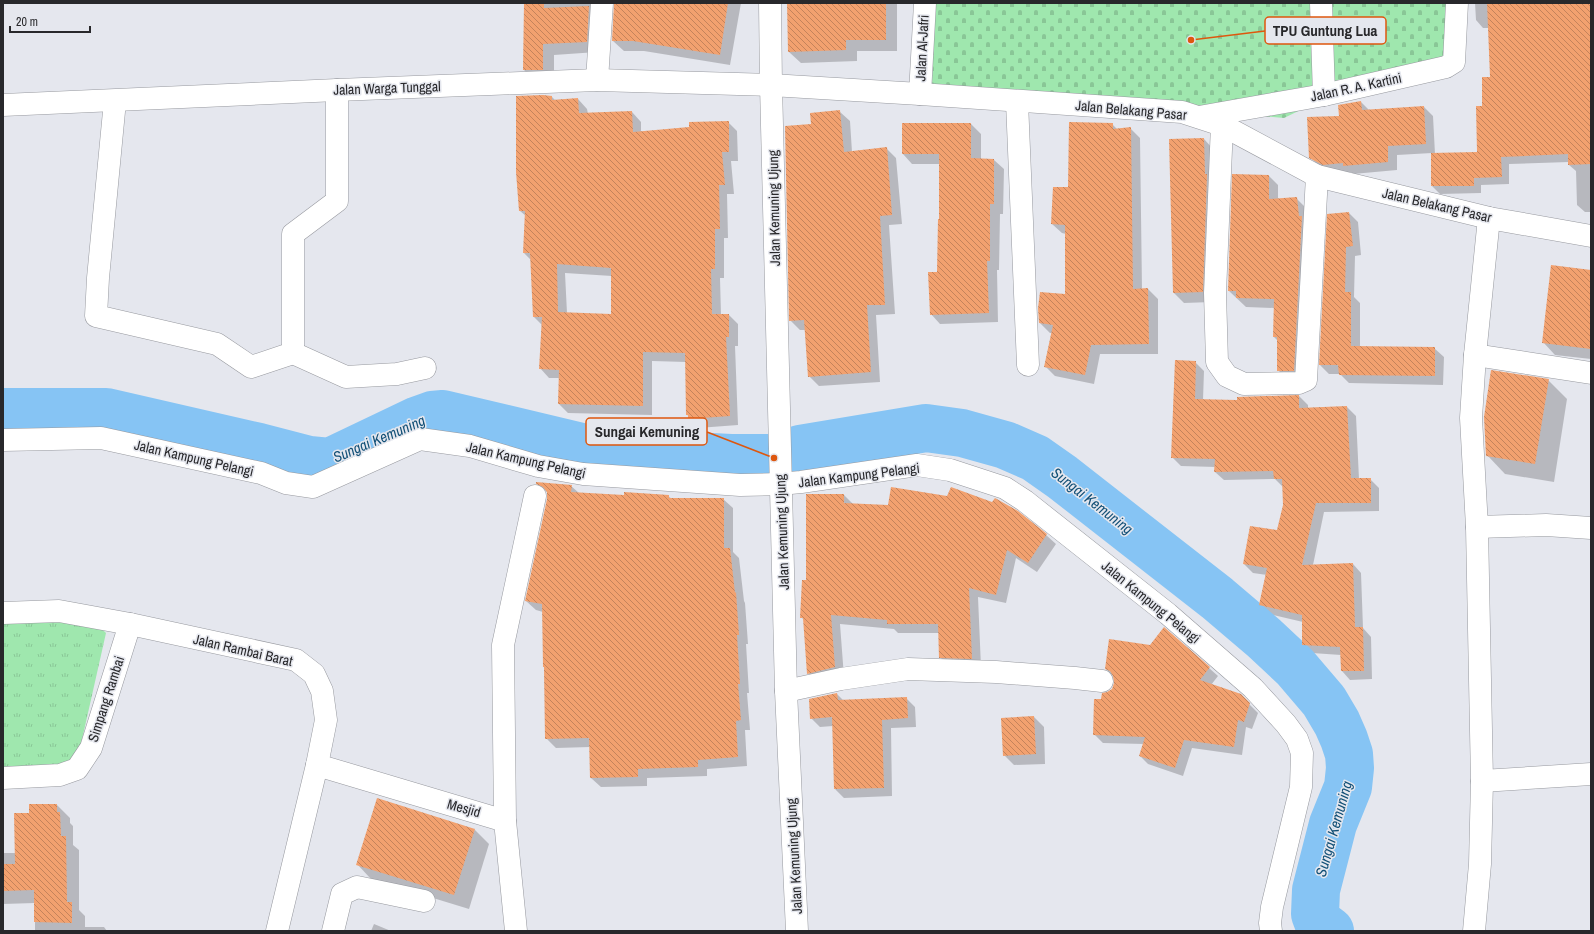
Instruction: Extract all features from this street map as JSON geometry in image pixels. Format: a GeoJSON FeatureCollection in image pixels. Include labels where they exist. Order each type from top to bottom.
{"type":"FeatureCollection","features":[{"type":"Feature","properties":{"kind":"street"},"geometry":{"type":"LineString","coordinates":[[597,80],[602,3]]}},
{"type":"Feature","properties":{"kind":"street","name":"Jalan Kemuning Ujung"},"geometry":{"type":"LineString","coordinates":[[770,3],[770,85],[786,691],[797,931]]}},
{"type":"Feature","properties":{"kind":"street","name":"Jalan Al-Jafri"},"geometry":{"type":"LineString","coordinates":[[920,94],[925,3]]}},
{"type":"Feature","properties":{"kind":"street"},"geometry":{"type":"LineString","coordinates":[[1321,3],[1324,95]]}},
{"type":"Feature","properties":{"kind":"street","name":"Jalan R. A. Kartini"},"geometry":{"type":"LineString","coordinates":[[1198,117],[1324,95],[1446,67],[1454,62],[1457,3]]}},
{"type":"Feature","properties":{"kind":"street","name":"Jalan Warga Tunggal"},"geometry":{"type":"LineString","coordinates":[[3,105],[597,80],[770,85]]}},
{"type":"Feature","properties":{"kind":"street","name":"Jalan Belakang Pasar"},"geometry":{"type":"LineString","coordinates":[[770,85],[1182,112],[1222,125],[1318,176],[1489,218],[1591,236]]}},
{"type":"Feature","properties":{"kind":"street"},"geometry":{"type":"LineString","coordinates":[[293,353],[293,234],[337,201],[336,90]]}},
{"type":"Feature","properties":{"kind":"street"},"geometry":{"type":"LineString","coordinates":[[115,101],[98,278],[96,316],[217,344],[251,367],[293,353],[346,377],[397,374],[425,368]]}},
{"type":"Feature","properties":{"kind":"street"},"geometry":{"type":"LineString","coordinates":[[1017,102],[1028,365]]}},
{"type":"Feature","properties":{"kind":"street"},"geometry":{"type":"LineString","coordinates":[[1222,125],[1215,293],[1217,362],[1227,376],[1237,382],[1244,384],[1300,383],[1306,380],[1318,176]]}},
{"type":"Feature","properties":{"kind":"street"},"geometry":{"type":"LineString","coordinates":[[1474,931],[1480,864],[1482,781],[1477,527],[1471,418],[1475,355],[1489,218]]}},
{"type":"Feature","properties":{"kind":"street"},"geometry":{"type":"LineString","coordinates":[[1475,355],[1591,373]]}},
{"type":"Feature","properties":{"kind":"street","name":"Jalan Kampung Pelangi"},"geometry":{"type":"LineString","coordinates":[[3,440],[101,438],[261,474],[286,483],[313,487],[420,439],[470,446],[538,466],[583,474],[740,485],[780,484],[917,465],[950,470],[1005,488],[1026,501],[1168,614],[1253,688],[1286,724],[1297,739],[1302,753],[1301,788],[1272,907],[1270,923],[1271,931]]}},
{"type":"Feature","properties":{"kind":"street"},"geometry":{"type":"LineString","coordinates":[[516,931],[505,820],[503,645],[535,496]]}},
{"type":"Feature","properties":{"kind":"street"},"geometry":{"type":"LineString","coordinates":[[1477,527],[1546,525],[1591,528]]}},
{"type":"Feature","properties":{"kind":"street","name":"Jalan Rambai Barat"},"geometry":{"type":"LineString","coordinates":[[3,613],[60,611],[130,624],[296,660],[314,674],[322,691],[326,720],[317,765],[277,931]]}},
{"type":"Feature","properties":{"kind":"street","name":"Simpang Rambai"},"geometry":{"type":"LineString","coordinates":[[3,778],[60,775],[77,769],[91,748],[130,624]]}},
{"type":"Feature","properties":{"kind":"street"},"geometry":{"type":"LineString","coordinates":[[786,691],[840,679],[908,669],[1028,674],[1102,682]]}},
{"type":"Feature","properties":{"kind":"street","name":"Mesjid"},"geometry":{"type":"LineString","coordinates":[[317,765],[505,820]]}},
{"type":"Feature","properties":{"kind":"street"},"geometry":{"type":"LineString","coordinates":[[1482,781],[1591,774]]}},
{"type":"Feature","properties":{"kind":"street"},"geometry":{"type":"LineString","coordinates":[[334,931],[342,894],[353,888],[357,887],[424,901]]}},
{"type":"Feature","properties":{"kind":"green space"},"geometry":{"type":"Polygon","coordinates":[[[934,3],[1449,3],[1447,77],[1319,101],[1284,118],[932,89],[934,3]]]}},
{"type":"Feature","properties":{"kind":"green space"},"geometry":{"type":"Polygon","coordinates":[[[63,621],[100,627],[106,633],[81,744],[71,762],[59,769],[3,771],[3,624],[63,621]]]}},
{"type":"Feature","properties":{"kind":"building"},"geometry":{"type":"Polygon","coordinates":[[[524,3],[544,3],[544,8],[589,6],[587,42],[543,44],[543,70],[523,70],[524,3]]]}},
{"type":"Feature","properties":{"kind":"building"},"geometry":{"type":"Polygon","coordinates":[[[614,3],[728,3],[720,55],[633,41],[612,41],[614,3]]]}},
{"type":"Feature","properties":{"kind":"building"},"geometry":{"type":"Polygon","coordinates":[[[787,3],[886,3],[886,40],[846,40],[846,50],[788,52],[787,3]]]}},
{"type":"Feature","properties":{"kind":"building"},"geometry":{"type":"Polygon","coordinates":[[[1487,3],[1591,3],[1591,164],[1568,165],[1568,154],[1501,157],[1502,177],[1474,178],[1474,186],[1431,186],[1431,153],[1477,152],[1476,106],[1482,106],[1482,77],[1490,77],[1487,3]]]}},
{"type":"Feature","properties":{"kind":"building"},"geometry":{"type":"Polygon","coordinates":[[[516,96],[552,96],[552,100],[578,98],[579,113],[632,111],[633,132],[689,127],[689,122],[729,121],[729,152],[722,152],[725,185],[719,185],[720,229],[715,229],[715,269],[711,269],[712,314],[729,314],[729,337],[726,337],[730,416],[688,419],[688,415],[686,415],[685,353],[643,352],[643,406],[558,404],[559,370],[539,369],[542,317],[533,317],[530,253],[523,253],[525,211],[519,211],[516,172],[516,96]],[[557,264],[558,312],[611,314],[611,268],[557,264]]]}},
{"type":"Feature","properties":{"kind":"building"},"geometry":{"type":"Polygon","coordinates":[[[1361,101],[1362,110],[1424,106],[1426,144],[1388,146],[1388,162],[1343,166],[1343,163],[1323,165],[1309,158],[1307,117],[1339,116],[1338,105],[1361,101]]]}},
{"type":"Feature","properties":{"kind":"building"},"geometry":{"type":"Polygon","coordinates":[[[840,110],[844,152],[887,147],[892,215],[880,216],[885,305],[867,305],[871,372],[808,377],[804,320],[789,321],[785,126],[811,124],[810,113],[840,110]]]}},
{"type":"Feature","properties":{"kind":"building"},"geometry":{"type":"Polygon","coordinates":[[[1069,122],[1113,123],[1113,129],[1131,127],[1133,289],[1148,288],[1149,344],[1091,345],[1085,375],[1044,367],[1053,325],[1039,323],[1038,308],[1040,292],[1065,294],[1065,225],[1051,224],[1053,187],[1068,187],[1069,122]]]}},
{"type":"Feature","properties":{"kind":"building"},"geometry":{"type":"Polygon","coordinates":[[[902,123],[971,123],[971,158],[994,159],[994,204],[990,204],[990,261],[987,261],[989,313],[930,315],[928,272],[937,272],[939,154],[902,154],[902,123]]]}},
{"type":"Feature","properties":{"kind":"building"},"geometry":{"type":"Polygon","coordinates":[[[1204,138],[1205,174],[1207,174],[1203,292],[1173,293],[1169,139],[1204,138]]]}},
{"type":"Feature","properties":{"kind":"building"},"geometry":{"type":"Polygon","coordinates":[[[1232,174],[1269,175],[1269,199],[1297,197],[1299,216],[1302,216],[1294,371],[1277,371],[1277,337],[1273,337],[1274,299],[1236,298],[1236,291],[1228,291],[1232,174]]]}},
{"type":"Feature","properties":{"kind":"building"},"geometry":{"type":"Polygon","coordinates":[[[1349,212],[1353,246],[1346,247],[1345,292],[1351,292],[1351,346],[1435,347],[1435,376],[1339,375],[1338,365],[1319,365],[1327,214],[1349,212]]]}},
{"type":"Feature","properties":{"kind":"building"},"geometry":{"type":"Polygon","coordinates":[[[1551,265],[1591,270],[1591,349],[1542,343],[1551,265]]]}},
{"type":"Feature","properties":{"kind":"building"},"geometry":{"type":"Polygon","coordinates":[[[1175,360],[1196,361],[1195,399],[1237,400],[1237,397],[1299,395],[1299,408],[1347,406],[1351,478],[1371,478],[1371,503],[1316,503],[1302,565],[1353,563],[1355,627],[1363,627],[1364,671],[1341,671],[1340,647],[1302,645],[1302,615],[1259,605],[1267,568],[1243,564],[1250,526],[1277,530],[1283,505],[1282,479],[1274,479],[1273,471],[1214,472],[1215,459],[1171,458],[1175,360]]]}},
{"type":"Feature","properties":{"kind":"building"},"geometry":{"type":"Polygon","coordinates":[[[1491,370],[1549,379],[1535,464],[1486,456],[1484,417],[1491,370]]]}},
{"type":"Feature","properties":{"kind":"building"},"geometry":{"type":"Polygon","coordinates":[[[536,482],[572,485],[571,492],[624,495],[624,492],[669,495],[669,498],[724,498],[724,548],[730,548],[735,593],[736,592],[739,635],[737,635],[740,684],[738,684],[741,720],[736,721],[738,757],[698,760],[698,767],[638,769],[638,777],[590,778],[589,738],[545,739],[542,604],[525,601],[547,499],[547,492],[543,487],[536,484],[536,482]]]}},
{"type":"Feature","properties":{"kind":"building"},"geometry":{"type":"Polygon","coordinates":[[[891,487],[947,496],[951,487],[992,502],[995,498],[1018,511],[1047,534],[1028,563],[1007,550],[996,595],[969,588],[972,659],[939,658],[938,624],[887,624],[887,620],[831,615],[835,667],[807,674],[803,618],[800,618],[802,580],[806,580],[806,494],[844,494],[844,503],[888,505],[891,487]]]}},
{"type":"Feature","properties":{"kind":"building"},"geometry":{"type":"Polygon","coordinates":[[[1164,627],[1210,667],[1200,680],[1241,694],[1250,703],[1244,722],[1238,720],[1234,747],[1184,740],[1175,768],[1139,756],[1145,737],[1093,735],[1094,699],[1101,699],[1102,693],[1112,689],[1114,683],[1113,676],[1110,671],[1105,669],[1109,639],[1150,645],[1164,627]]]}},
{"type":"Feature","properties":{"kind":"building"},"geometry":{"type":"Polygon","coordinates":[[[837,693],[838,700],[907,697],[908,718],[882,720],[884,788],[834,789],[832,717],[810,719],[809,699],[837,693]]]}},
{"type":"Feature","properties":{"kind":"building"},"geometry":{"type":"Polygon","coordinates":[[[1034,716],[1036,754],[1003,756],[1001,718],[1034,716]]]}},
{"type":"Feature","properties":{"kind":"building"},"geometry":{"type":"Polygon","coordinates":[[[377,798],[475,829],[454,895],[356,865],[377,798]]]}},
{"type":"Feature","properties":{"kind":"building"},"geometry":{"type":"Polygon","coordinates":[[[29,804],[57,804],[57,812],[60,812],[61,836],[66,836],[67,902],[72,902],[72,923],[34,922],[34,890],[3,891],[3,864],[15,864],[14,813],[29,813],[29,804]]]}},
{"type":"Feature","properties":{"kind":"waterway","name":"Sungai Kemuning"},"geometry":{"type":"LineString","coordinates":[[3,412],[106,412],[309,460],[330,462],[418,420],[432,415],[443,414],[582,447],[615,452],[731,458],[774,458],[800,449],[926,428],[962,433],[1005,445],[1035,458],[1062,477],[1217,598],[1295,667],[1324,701],[1337,723],[1344,739],[1349,754],[1350,768],[1348,787],[1333,824],[1316,890],[1315,914],[1318,922],[1330,931]]}},
{"type":"Feature","properties":{"kind":"place","name":"TPU Guntung Lua"},"geometry":{"type":"Point","coordinates":[1191,40]}},
{"type":"Feature","properties":{"kind":"place","name":"Sungai Kemuning"},"geometry":{"type":"Point","coordinates":[774,458]}}]}
